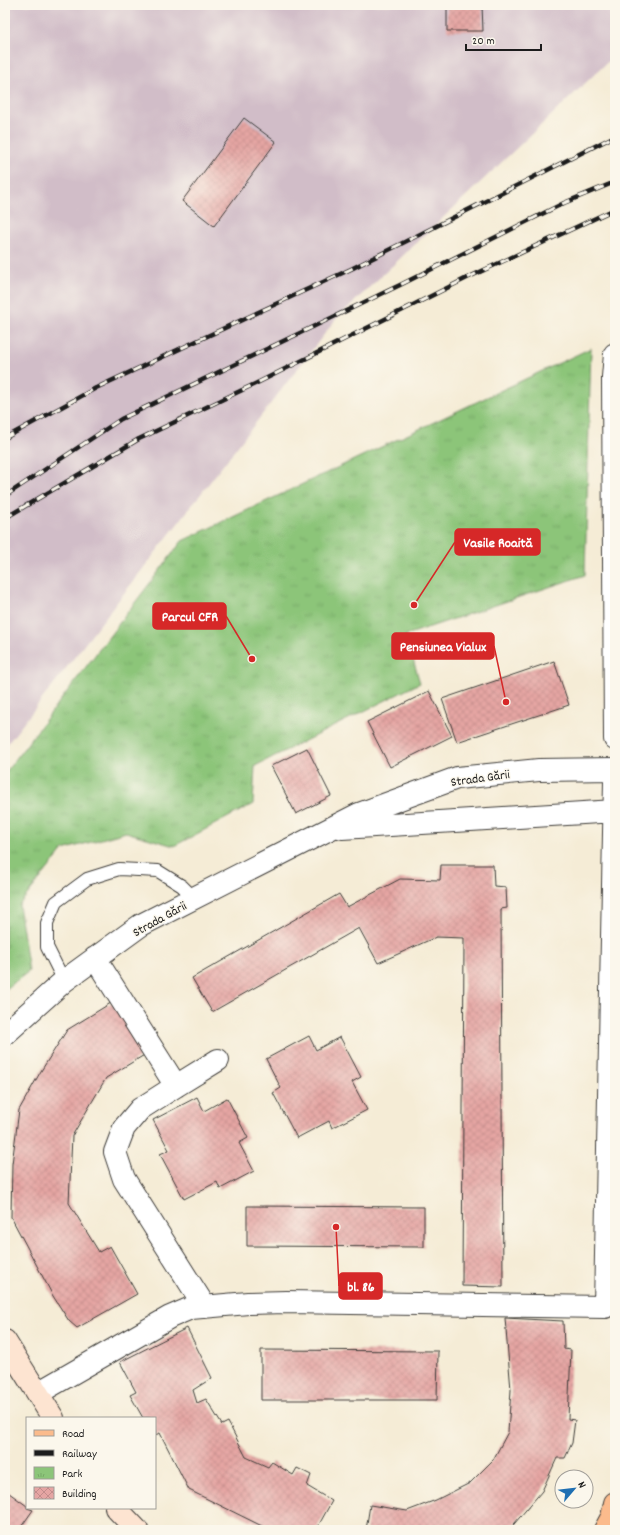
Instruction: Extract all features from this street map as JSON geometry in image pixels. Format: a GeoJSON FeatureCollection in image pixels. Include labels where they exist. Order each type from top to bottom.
{"type":"FeatureCollection","features":[{"type":"Feature","properties":{"kind":"main road"},"geometry":{"type":"LineString","coordinates":[[5,1342],[52,1417]]}},
{"type":"Feature","properties":{"kind":"main road"},"geometry":{"type":"LineString","coordinates":[[605,1530],[612,1517],[615,1503]]}},
{"type":"Feature","properties":{"kind":"main road"},"geometry":{"type":"LineString","coordinates":[[117,1509],[137,1530]]}},
{"type":"Feature","properties":{"kind":"street"},"geometry":{"type":"LineString","coordinates":[[615,354],[613,377],[615,739]]}},
{"type":"Feature","properties":{"kind":"street","name":"Strada Gării"},"geometry":{"type":"LineString","coordinates":[[5,1034],[64,981],[141,925],[359,814],[457,778],[539,770],[615,769]]}},
{"type":"Feature","properties":{"kind":"street"},"geometry":{"type":"LineString","coordinates":[[38,1393],[170,1317],[191,1308],[248,1303],[286,1302],[605,1307],[615,780]]}},
{"type":"Feature","properties":{"kind":"street","name":"Strada Gării"},"geometry":{"type":"LineString","coordinates":[[330,828],[615,811]]}},
{"type":"Feature","properties":{"kind":"street"},"geometry":{"type":"LineString","coordinates":[[95,958],[176,1086]]}},
{"type":"Feature","properties":{"kind":"street"},"geometry":{"type":"LineString","coordinates":[[205,1307],[124,1179],[115,1152],[124,1128],[140,1110],[218,1060]]}},
{"type":"Feature","properties":{"kind":"lane"},"geometry":{"type":"LineString","coordinates":[[64,981],[47,947],[47,923],[56,902],[87,880],[120,869],[158,871],[182,886],[194,898]]}},
{"type":"Feature","properties":{"kind":"shaded area"},"geometry":{"type":"Polygon","coordinates":[[[5,5],[615,5],[615,55],[336,319],[5,747],[5,5]]]}},
{"type":"Feature","properties":{"kind":"green space"},"geometry":{"type":"Polygon","coordinates":[[[591,348],[585,575],[406,635],[420,683],[255,766],[253,804],[174,846],[126,832],[63,850],[19,905],[29,971],[5,990],[5,773],[182,541],[591,348]]]}},
{"type":"Feature","properties":{"kind":"building"},"geometry":{"type":"Polygon","coordinates":[[[447,5],[482,5],[483,31],[447,31],[447,5]]]}},
{"type":"Feature","properties":{"kind":"building"},"geometry":{"type":"Polygon","coordinates":[[[244,118],[276,142],[214,226],[182,201],[244,118]]]}},
{"type":"Feature","properties":{"kind":"building"},"geometry":{"type":"Polygon","coordinates":[[[554,661],[569,705],[457,742],[442,699],[554,661]]]}},
{"type":"Feature","properties":{"kind":"building"},"geometry":{"type":"Polygon","coordinates":[[[429,691],[452,736],[390,767],[367,722],[429,691]]]}},
{"type":"Feature","properties":{"kind":"building"},"geometry":{"type":"Polygon","coordinates":[[[307,748],[331,796],[296,814],[271,766],[307,748]]]}},
{"type":"Feature","properties":{"kind":"building"},"geometry":{"type":"Polygon","coordinates":[[[441,865],[493,865],[494,886],[506,887],[507,908],[501,909],[503,1287],[462,1286],[464,938],[436,937],[378,963],[359,928],[212,1012],[192,978],[339,894],[347,907],[400,879],[440,880],[441,865]]]}},
{"type":"Feature","properties":{"kind":"building"},"geometry":{"type":"Polygon","coordinates":[[[114,1001],[146,1054],[106,1078],[72,1136],[69,1203],[99,1252],[110,1246],[137,1294],[77,1328],[69,1321],[53,1296],[11,1217],[12,1164],[19,1110],[41,1071],[67,1030],[114,1001]]]}},
{"type":"Feature","properties":{"kind":"building"},"geometry":{"type":"Polygon","coordinates":[[[309,1036],[316,1050],[340,1037],[361,1077],[352,1082],[367,1110],[332,1128],[329,1121],[297,1138],[273,1093],[281,1088],[266,1059],[309,1036]]]}},
{"type":"Feature","properties":{"kind":"building"},"geometry":{"type":"Polygon","coordinates":[[[197,1097],[204,1111],[227,1098],[248,1138],[239,1143],[254,1171],[220,1189],[217,1182],[184,1199],[160,1154],[169,1150],[153,1120],[197,1097]]]}},
{"type":"Feature","properties":{"kind":"building"},"geometry":{"type":"Polygon","coordinates":[[[247,1206],[424,1207],[424,1247],[247,1246],[247,1206]]]}},
{"type":"Feature","properties":{"kind":"building"},"geometry":{"type":"Polygon","coordinates":[[[505,1318],[563,1321],[564,1349],[571,1350],[568,1419],[575,1420],[572,1443],[565,1458],[557,1458],[542,1491],[509,1530],[366,1530],[370,1505],[407,1511],[436,1500],[470,1483],[493,1460],[508,1432],[511,1390],[505,1318]]]}},
{"type":"Feature","properties":{"kind":"building"},"geometry":{"type":"Polygon","coordinates":[[[187,1328],[212,1378],[193,1390],[197,1403],[206,1399],[222,1425],[228,1422],[246,1457],[268,1467],[272,1462],[293,1475],[297,1468],[311,1475],[307,1486],[332,1501],[316,1530],[270,1530],[189,1490],[160,1433],[156,1435],[156,1417],[142,1417],[130,1395],[136,1392],[120,1362],[187,1328]]]}},
{"type":"Feature","properties":{"kind":"building"},"geometry":{"type":"Polygon","coordinates":[[[261,1350],[438,1351],[437,1400],[261,1400],[261,1350]]]}},
{"type":"Feature","properties":{"kind":"building"},"geometry":{"type":"Polygon","coordinates":[[[5,1490],[26,1505],[26,1509],[33,1510],[21,1527],[25,1530],[5,1530],[5,1490]]]}},
{"type":"Feature","properties":{"kind":"railway"},"geometry":{"type":"LineString","coordinates":[[5,438],[96,388],[351,269],[615,136]]}},
{"type":"Feature","properties":{"kind":"railway"},"geometry":{"type":"LineString","coordinates":[[5,496],[121,419],[400,285],[564,203],[615,182]]}},
{"type":"Feature","properties":{"kind":"railway"},"geometry":{"type":"LineString","coordinates":[[5,518],[139,439],[257,383],[467,278],[615,209]]}},
{"type":"Feature","properties":{"kind":"place","name":"Vasile Roaită"},"geometry":{"type":"Point","coordinates":[414,605]}},
{"type":"Feature","properties":{"kind":"place","name":"Parcul CFR"},"geometry":{"type":"Point","coordinates":[252,659]}},
{"type":"Feature","properties":{"kind":"place","name":"Pensiunea Vialux"},"geometry":{"type":"Point","coordinates":[506,702]}},
{"type":"Feature","properties":{"kind":"place","name":"bl. 86"},"geometry":{"type":"Point","coordinates":[336,1227]}}]}
